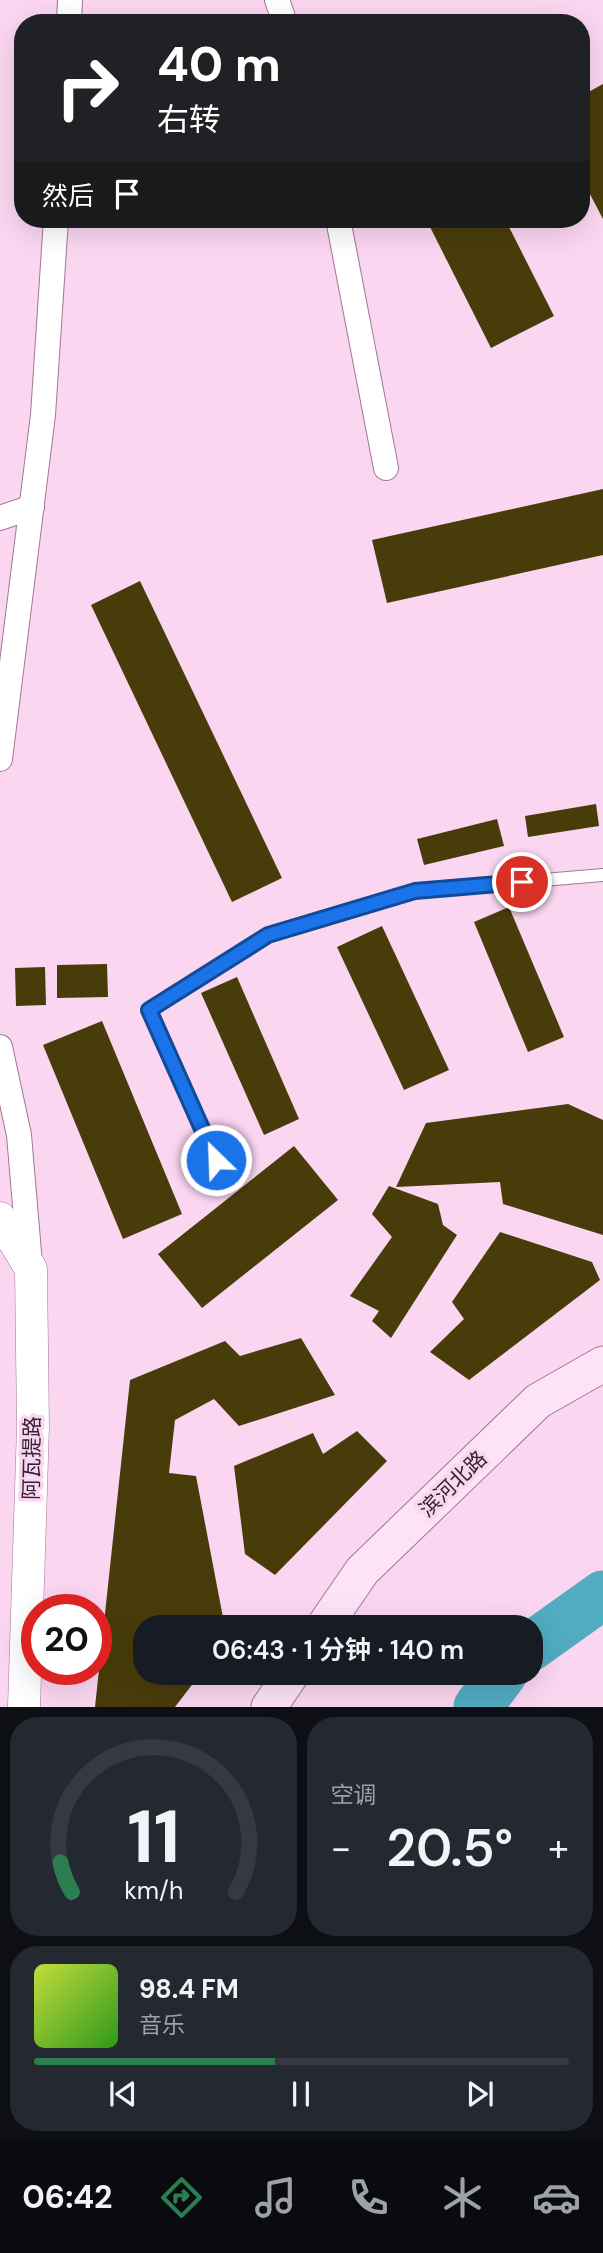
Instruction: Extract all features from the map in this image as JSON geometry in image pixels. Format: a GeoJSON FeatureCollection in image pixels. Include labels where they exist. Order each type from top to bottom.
{"type":"FeatureCollection","features":[{"type":"Feature","properties":{"kind":"main road","name":"滨河北路"},"geometry":{"type":"LineString","coordinates":[[332,1615],[362,1571],[538,1401],[603,1364]]}},
{"type":"Feature","properties":{"kind":"main road"},"geometry":{"type":"LineString","coordinates":[[269,1707],[284,1685]]}},
{"type":"Feature","properties":{"kind":"street"},"geometry":{"type":"LineString","coordinates":[[0,759],[43,415],[55,228]]}},
{"type":"Feature","properties":{"kind":"street"},"geometry":{"type":"LineString","coordinates":[[340,228],[386,468]]}},
{"type":"Feature","properties":{"kind":"street"},"geometry":{"type":"LineString","coordinates":[[0,518],[32,507]]}},
{"type":"Feature","properties":{"kind":"street"},"geometry":{"type":"LineString","coordinates":[[0,1046],[19,1135],[31,1269]]}},
{"type":"Feature","properties":{"kind":"street"},"geometry":{"type":"LineString","coordinates":[[0,1218],[31,1269]]}},
{"type":"Feature","properties":{"kind":"street","name":"阿瓦提路"},"geometry":{"type":"LineString","coordinates":[[24,1707],[33,1427],[31,1269]]}},
{"type":"Feature","properties":{"kind":"lane"},"geometry":{"type":"LineString","coordinates":[[216,1160],[149,1010],[268,935],[415,891],[603,875]]}},
{"type":"Feature","properties":{"kind":"building"},"geometry":{"type":"Polygon","coordinates":[[[603,84],[603,219],[590,194],[590,91],[603,84]]]}},
{"type":"Feature","properties":{"kind":"building"},"geometry":{"type":"Polygon","coordinates":[[[431,228],[510,228],[554,316],[491,348],[431,228]]]}},
{"type":"Feature","properties":{"kind":"building"},"geometry":{"type":"Polygon","coordinates":[[[603,489],[603,555],[387,603],[372,540],[603,489]]]}},
{"type":"Feature","properties":{"kind":"building"},"geometry":{"type":"Polygon","coordinates":[[[140,581],[282,878],[232,902],[91,605],[140,581]]]}},
{"type":"Feature","properties":{"kind":"building"},"geometry":{"type":"Polygon","coordinates":[[[596,804],[599,826],[528,837],[525,816],[596,804]]]}},
{"type":"Feature","properties":{"kind":"building"},"geometry":{"type":"Polygon","coordinates":[[[497,819],[504,846],[424,865],[417,839],[497,819]]]}},
{"type":"Feature","properties":{"kind":"building"},"geometry":{"type":"Polygon","coordinates":[[[509,907],[564,1037],[528,1052],[474,922],[509,907]]]}},
{"type":"Feature","properties":{"kind":"building"},"geometry":{"type":"Polygon","coordinates":[[[382,926],[449,1070],[404,1090],[337,947],[382,926]]]}},
{"type":"Feature","properties":{"kind":"building"},"geometry":{"type":"Polygon","coordinates":[[[107,964],[108,997],[57,998],[57,965],[107,964]]]}},
{"type":"Feature","properties":{"kind":"building"},"geometry":{"type":"Polygon","coordinates":[[[45,967],[46,1005],[16,1006],[15,968],[45,967]]]}},
{"type":"Feature","properties":{"kind":"building"},"geometry":{"type":"Polygon","coordinates":[[[237,977],[299,1119],[264,1135],[201,993],[237,977]]]}},
{"type":"Feature","properties":{"kind":"building"},"geometry":{"type":"Polygon","coordinates":[[[102,1021],[182,1214],[123,1239],[43,1045],[102,1021]]]}},
{"type":"Feature","properties":{"kind":"building"},"geometry":{"type":"Polygon","coordinates":[[[568,1104],[603,1120],[603,1235],[503,1204],[500,1182],[396,1187],[426,1123],[568,1104]]]}},
{"type":"Feature","properties":{"kind":"building"},"geometry":{"type":"Polygon","coordinates":[[[294,1146],[338,1200],[202,1308],[158,1254],[294,1146]]]}},
{"type":"Feature","properties":{"kind":"building"},"geometry":{"type":"Polygon","coordinates":[[[389,1186],[438,1204],[443,1225],[457,1235],[391,1338],[372,1321],[379,1311],[350,1296],[392,1237],[372,1214],[389,1186]]]}},
{"type":"Feature","properties":{"kind":"building"},"geometry":{"type":"Polygon","coordinates":[[[500,1232],[592,1262],[600,1280],[469,1380],[430,1352],[464,1319],[452,1302],[500,1232]]]}},
{"type":"Feature","properties":{"kind":"building"},"geometry":{"type":"Polygon","coordinates":[[[301,1338],[335,1395],[239,1426],[214,1399],[175,1420],[169,1473],[196,1476],[223,1615],[133,1615],[133,1685],[192,1685],[175,1707],[95,1707],[97,1685],[112,1685],[112,1594],[107,1594],[130,1380],[225,1341],[240,1356],[301,1338]]]}},
{"type":"Feature","properties":{"kind":"building"},"geometry":{"type":"Polygon","coordinates":[[[357,1431],[387,1461],[275,1575],[245,1554],[234,1466],[313,1433],[323,1454],[357,1431]]]}},
{"type":"Feature","properties":{"kind":"waterway"},"geometry":{"type":"LineString","coordinates":[[543,1638],[603,1595]]}},
{"type":"Feature","properties":{"kind":"waterway"},"geometry":{"type":"LineString","coordinates":[[478,1707],[494,1685]]}},
{"type":"Feature","properties":{"kind":"route"},"geometry":{"type":"LineString","coordinates":[[216,1160],[149,1010],[268,935],[415,891],[522,882]]}}]}
